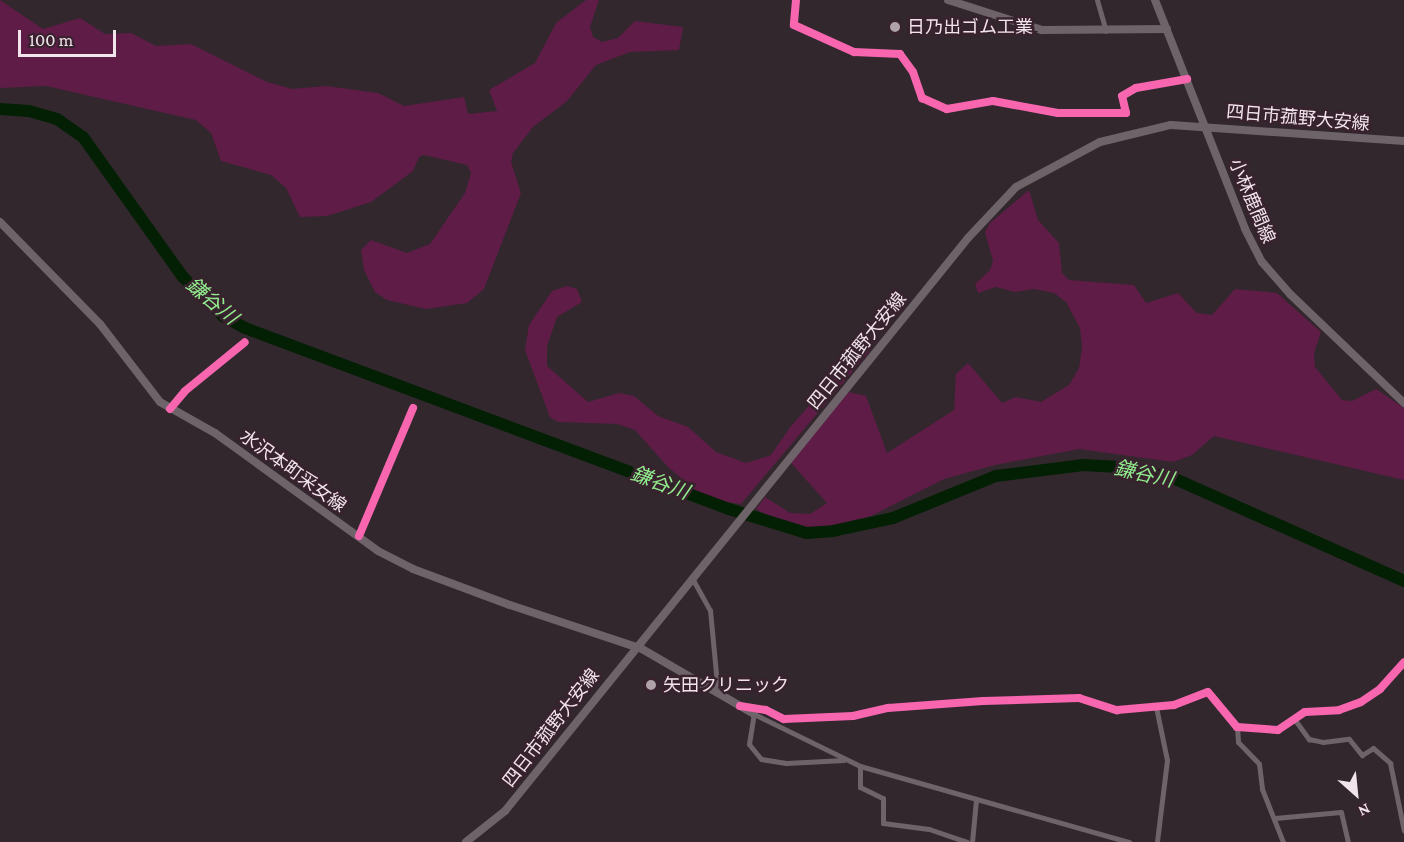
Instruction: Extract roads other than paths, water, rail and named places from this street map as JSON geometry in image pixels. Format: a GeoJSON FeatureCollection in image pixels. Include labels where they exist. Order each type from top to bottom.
{"type":"FeatureCollection","features":[{"type":"Feature","properties":{"kind":"main road"},"geometry":{"type":"LineString","coordinates":[[948,0],[1042,30],[1167,29]]}},
{"type":"Feature","properties":{"kind":"main road","name":"小林鹿間線"},"geometry":{"type":"LineString","coordinates":[[1155,0],[1245,229],[1262,262],[1290,294],[1404,402]]}},
{"type":"Feature","properties":{"kind":"main road","name":"四日市菰野大安線"},"geometry":{"type":"LineString","coordinates":[[466,842],[505,811],[634,648],[1008,193],[1066,157],[1107,140],[1171,125],[1404,141]]}},
{"type":"Feature","properties":{"kind":"main road","name":"水沢本町采女線"},"geometry":{"type":"LineString","coordinates":[[0,222],[100,324],[152,395],[170,409],[215,434],[358,536],[413,569],[634,648],[754,714]]}},
{"type":"Feature","properties":{"kind":"street"},"geometry":{"type":"LineString","coordinates":[[796,0],[794,25],[855,52],[900,54],[914,72],[922,98],[947,109],[993,101],[1058,113],[1126,113],[1122,96],[1136,88],[1186,79]]}},
{"type":"Feature","properties":{"kind":"street"},"geometry":{"type":"LineString","coordinates":[[1097,0],[1106,31]]}},
{"type":"Feature","properties":{"kind":"street"},"geometry":{"type":"LineString","coordinates":[[170,409],[185,391],[245,342]]}},
{"type":"Feature","properties":{"kind":"street"},"geometry":{"type":"LineString","coordinates":[[358,536],[413,408]]}},
{"type":"Feature","properties":{"kind":"street"},"geometry":{"type":"LineString","coordinates":[[692,577],[710,610],[718,694]]}},
{"type":"Feature","properties":{"kind":"street"},"geometry":{"type":"LineString","coordinates":[[1237,726],[1278,730],[1305,712],[1339,710],[1361,702],[1380,688],[1404,662]]}},
{"type":"Feature","properties":{"kind":"street"},"geometry":{"type":"LineString","coordinates":[[740,706],[766,710],[784,719],[853,716],[888,708],[983,701],[1079,698],[1117,710],[1156,707],[1208,692],[1237,726],[1238,742],[1259,764],[1262,789],[1283,842]]}},
{"type":"Feature","properties":{"kind":"street"},"geometry":{"type":"LineString","coordinates":[[1156,707],[1167,760],[1157,842]]}},
{"type":"Feature","properties":{"kind":"street"},"geometry":{"type":"LineString","coordinates":[[844,760],[786,763],[760,759],[749,744],[754,714],[860,766],[1129,842]]}},
{"type":"Feature","properties":{"kind":"street"},"geometry":{"type":"LineString","coordinates":[[1295,720],[1309,739],[1323,742],[1349,739],[1362,755],[1373,748],[1390,763],[1404,831]]}},
{"type":"Feature","properties":{"kind":"street"},"geometry":{"type":"LineString","coordinates":[[860,766],[860,787],[884,798],[883,824],[929,829],[967,842]]}},
{"type":"Feature","properties":{"kind":"street"},"geometry":{"type":"LineString","coordinates":[[972,842],[976,800]]}},
{"type":"Feature","properties":{"kind":"street"},"geometry":{"type":"LineString","coordinates":[[1275,818],[1341,812],[1348,842]]}},
{"type":"Feature","properties":{"kind":"street"},"geometry":{"type":"LineString","coordinates":[[1097,842],[1101,834]]}},
{"type":"Feature","properties":{"kind":"waterway","name":"鎌谷川"},"geometry":{"type":"LineString","coordinates":[[0,109],[29,111],[57,119],[83,137],[183,277],[223,316],[245,328],[729,509],[806,533],[833,531],[893,518],[996,476],[1083,465],[1120,467],[1173,478],[1404,581]]}},
{"type":"Feature","properties":{"kind":"place","name":"日乃出ゴム工業"},"geometry":{"type":"Point","coordinates":[895,27]}},
{"type":"Feature","properties":{"kind":"place","name":"矢田クリニック"},"geometry":{"type":"Point","coordinates":[651,685]}}]}
